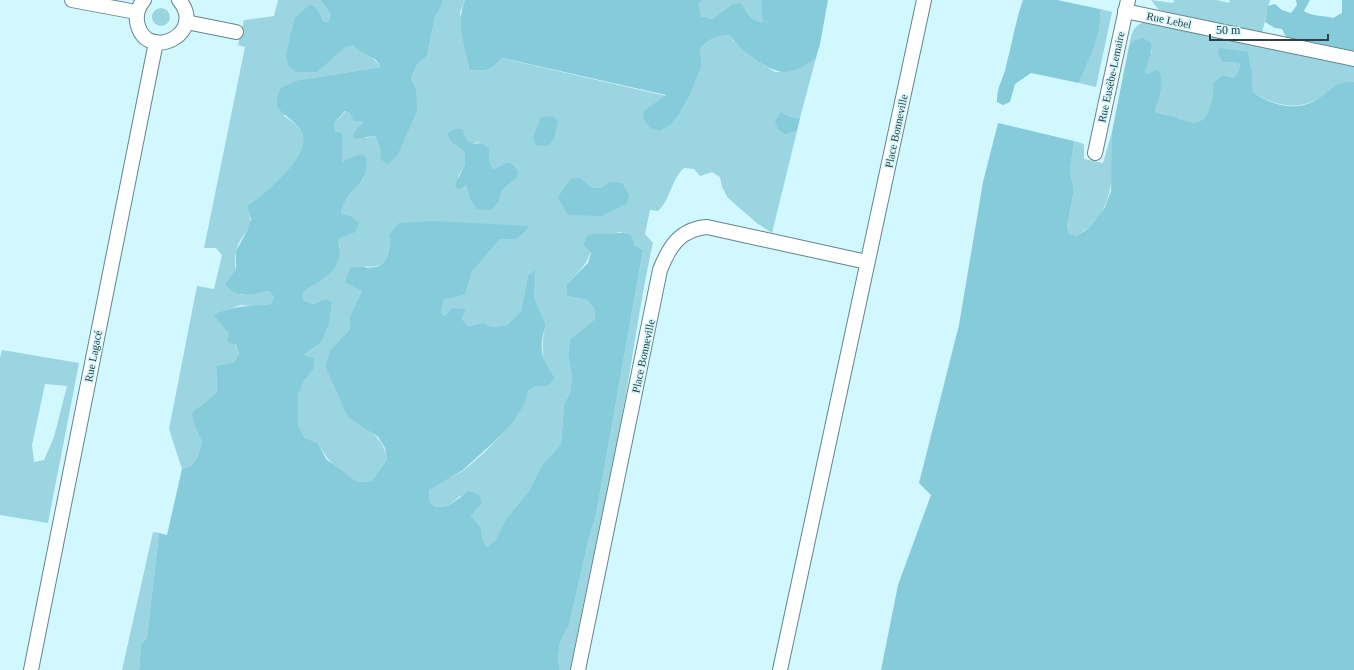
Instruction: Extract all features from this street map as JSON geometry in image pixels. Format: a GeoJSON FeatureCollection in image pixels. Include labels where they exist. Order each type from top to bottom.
{"type":"FeatureCollection","features":[{"type":"Feature","properties":{"kind":"street"},"geometry":{"type":"LineString","coordinates":[[72,0],[136,12]]}},
{"type":"Feature","properties":{"kind":"street"},"geometry":{"type":"LineString","coordinates":[[144,0],[136,12],[136,20],[142,35],[156,42],[164,43],[179,36],[186,22],[186,13],[179,0]]}},
{"type":"Feature","properties":{"kind":"street","name":"Place Bonneville"},"geometry":{"type":"LineString","coordinates":[[780,670],[830,447],[867,262],[924,0]]}},
{"type":"Feature","properties":{"kind":"street","name":"Rue Lebel"},"geometry":{"type":"LineString","coordinates":[[1127,5],[1354,59]]}},
{"type":"Feature","properties":{"kind":"street","name":"Rue Eusèbe-Lemaire"},"geometry":{"type":"LineString","coordinates":[[1095,153],[1127,5]]}},
{"type":"Feature","properties":{"kind":"street"},"geometry":{"type":"LineString","coordinates":[[186,22],[236,32]]}},
{"type":"Feature","properties":{"kind":"street","name":"Rue Lagacé"},"geometry":{"type":"LineString","coordinates":[[31,670],[156,42]]}},
{"type":"Feature","properties":{"kind":"street","name":"Place Bonneville"},"geometry":{"type":"LineString","coordinates":[[578,670],[660,270],[674,242],[689,230],[707,227],[867,262]]}},
{"type":"Feature","properties":{"kind":"shaded area"},"geometry":{"type":"Polygon","coordinates":[[[278,0],[320,0],[331,14],[328,22],[323,21],[317,8],[310,4],[294,18],[291,33],[333,58],[345,47],[349,46],[360,49],[381,67],[299,80],[284,116],[300,129],[303,136],[303,145],[299,155],[284,175],[264,194],[247,206],[250,215],[249,227],[238,245],[235,257],[236,274],[241,295],[269,291],[274,297],[271,304],[253,306],[240,305],[215,315],[232,338],[239,354],[234,362],[216,366],[217,392],[200,406],[195,427],[202,442],[198,456],[191,466],[182,469],[169,429],[197,286],[214,289],[222,255],[216,248],[204,248],[245,47],[238,45],[244,20],[274,16],[278,0]]]}},
{"type":"Feature","properties":{"kind":"shaded area"},"geometry":{"type":"Polygon","coordinates":[[[320,0],[442,0],[442,4],[435,17],[427,56],[417,65],[411,78],[416,88],[417,111],[397,156],[387,165],[381,159],[380,147],[375,136],[353,139],[354,132],[364,121],[354,121],[350,113],[345,111],[334,123],[335,131],[342,133],[342,162],[360,154],[366,157],[367,167],[365,175],[343,204],[341,213],[350,216],[359,223],[355,232],[338,239],[340,249],[339,258],[336,265],[325,277],[303,292],[303,300],[313,304],[326,299],[332,302],[329,323],[321,343],[303,355],[314,358],[314,369],[304,380],[298,395],[298,424],[305,438],[318,443],[326,459],[357,482],[372,481],[387,459],[385,448],[378,437],[348,417],[325,366],[331,349],[350,329],[349,318],[362,291],[345,282],[351,267],[376,267],[381,265],[387,258],[389,249],[389,235],[399,223],[432,221],[529,226],[517,239],[500,239],[472,272],[465,295],[444,300],[441,312],[445,316],[452,308],[466,309],[462,319],[468,326],[483,323],[493,327],[507,325],[521,311],[528,275],[536,269],[534,297],[546,325],[542,340],[542,353],[550,371],[555,378],[548,386],[537,386],[529,390],[524,404],[513,422],[496,440],[463,470],[429,490],[430,502],[435,507],[448,506],[469,491],[479,495],[482,503],[471,516],[481,527],[483,541],[487,547],[495,541],[506,519],[528,492],[542,465],[561,444],[564,404],[570,392],[572,377],[568,354],[570,339],[595,319],[594,308],[587,300],[567,296],[567,284],[588,263],[591,253],[584,245],[586,237],[594,233],[617,233],[631,235],[634,245],[643,250],[596,515],[589,538],[569,626],[559,647],[558,658],[560,670],[139,670],[141,644],[147,638],[159,533],[167,535],[182,469],[191,466],[198,456],[202,442],[195,427],[192,413],[217,392],[216,366],[234,362],[239,354],[236,345],[227,341],[229,334],[214,315],[236,307],[271,304],[274,297],[269,291],[245,295],[240,294],[230,289],[225,284],[236,270],[236,251],[247,231],[251,219],[247,206],[274,185],[292,165],[299,155],[303,145],[303,136],[299,127],[277,107],[277,97],[281,88],[299,80],[381,67],[376,60],[353,46],[345,47],[317,72],[296,72],[288,65],[286,56],[294,18],[310,4],[317,8],[323,21],[328,22],[331,14],[320,0]]]}},
{"type":"Feature","properties":{"kind":"shaded area"},"geometry":{"type":"Polygon","coordinates":[[[442,0],[465,0],[460,12],[469,70],[491,68],[502,58],[666,96],[680,113],[691,93],[702,65],[700,49],[706,43],[720,36],[729,35],[733,41],[756,60],[775,72],[789,72],[816,58],[800,118],[787,116],[785,133],[797,131],[772,233],[758,224],[728,198],[722,187],[720,177],[712,172],[700,176],[694,169],[684,168],[676,178],[666,201],[658,211],[650,210],[645,234],[653,243],[644,286],[622,416],[570,670],[560,670],[558,658],[559,647],[569,626],[589,538],[596,515],[643,250],[634,245],[621,232],[603,235],[594,233],[591,250],[586,262],[579,272],[567,284],[567,296],[587,300],[594,308],[595,319],[570,339],[568,354],[572,377],[570,392],[564,404],[561,444],[542,465],[528,492],[506,519],[495,542],[487,547],[483,541],[481,527],[471,516],[482,503],[460,496],[448,506],[435,507],[430,502],[429,489],[464,470],[493,444],[511,423],[529,390],[537,386],[548,386],[543,348],[546,325],[534,297],[536,269],[528,275],[521,311],[507,325],[493,327],[483,323],[468,326],[462,319],[466,309],[445,316],[441,312],[444,300],[465,295],[472,272],[500,239],[517,239],[529,226],[389,235],[388,254],[383,263],[379,266],[373,267],[365,266],[362,291],[349,318],[350,329],[331,349],[348,417],[373,434],[378,439],[385,451],[387,459],[372,481],[357,482],[339,469],[330,461],[318,443],[305,438],[298,424],[298,395],[304,379],[314,369],[303,355],[321,343],[324,334],[326,299],[313,304],[303,300],[303,292],[318,282],[340,247],[338,239],[350,216],[341,213],[343,202],[364,178],[351,160],[342,162],[342,133],[335,131],[334,123],[346,111],[364,121],[354,132],[366,138],[375,136],[380,147],[382,159],[416,88],[411,78],[417,65],[427,56],[435,17],[442,0]],[[463,129],[452,143],[465,152],[465,164],[458,177],[466,185],[470,199],[499,195],[506,185],[517,178],[506,163],[493,169],[489,160],[490,150],[478,142],[473,144],[467,140],[463,129]],[[581,178],[568,215],[610,182],[600,188],[591,187],[581,178]]]}},
{"type":"Feature","properties":{"kind":"shaded area"},"geometry":{"type":"Polygon","coordinates":[[[465,0],[703,0],[699,4],[701,16],[712,19],[732,4],[741,3],[753,18],[763,23],[761,0],[828,0],[816,58],[795,70],[781,72],[764,65],[748,54],[729,35],[716,37],[709,40],[700,49],[702,65],[691,93],[680,113],[670,125],[659,131],[649,127],[643,117],[644,111],[666,95],[502,58],[491,68],[469,70],[461,27],[462,9],[465,0]]]}},
{"type":"Feature","properties":{"kind":"shaded area"},"geometry":{"type":"Polygon","coordinates":[[[703,0],[761,0],[764,23],[756,22],[746,11],[732,4],[712,19],[701,16],[699,4],[703,0]]]}},
{"type":"Feature","properties":{"kind":"shaded area"},"geometry":{"type":"Polygon","coordinates":[[[1023,0],[1057,0],[1100,9],[1099,28],[1094,47],[1079,83],[1031,73],[1015,84],[1010,102],[1003,105],[997,102],[998,91],[1005,71],[1023,0]]]}},
{"type":"Feature","properties":{"kind":"shaded area"},"geometry":{"type":"Polygon","coordinates":[[[1151,0],[1173,3],[1174,0],[1217,0],[1229,3],[1230,0],[1270,0],[1262,33],[1159,10],[1151,0]]]}},
{"type":"Feature","properties":{"kind":"shaded area"},"geometry":{"type":"Polygon","coordinates":[[[1296,0],[1310,0],[1304,11],[1307,13],[1333,18],[1342,13],[1342,0],[1354,0],[1354,51],[1286,37],[1282,29],[1275,28],[1265,22],[1268,6],[1275,4],[1282,10],[1291,13],[1297,5],[1296,0]]]}},
{"type":"Feature","properties":{"kind":"shaded area"},"geometry":{"type":"Polygon","coordinates":[[[157,8],[165,8],[170,13],[168,24],[165,26],[157,26],[152,21],[152,13],[157,8]]]}},
{"type":"Feature","properties":{"kind":"shaded area"},"geometry":{"type":"Polygon","coordinates":[[[1100,9],[1112,12],[1096,87],[1079,83],[1097,38],[1100,9]]]}},
{"type":"Feature","properties":{"kind":"shaded area"},"geometry":{"type":"Polygon","coordinates":[[[1145,22],[1354,67],[1354,82],[1339,84],[1319,98],[1302,105],[1293,106],[1276,103],[1259,96],[1252,91],[1252,71],[1248,52],[1222,62],[1240,63],[1239,70],[1234,78],[1222,75],[1213,83],[1212,103],[1207,115],[1197,122],[1188,123],[1155,111],[1155,96],[1146,80],[1145,75],[1146,66],[1152,50],[1129,46],[1135,28],[1145,22]]]}},
{"type":"Feature","properties":{"kind":"shaded area"},"geometry":{"type":"Polygon","coordinates":[[[1143,38],[1151,43],[1150,55],[1145,75],[1158,70],[1161,80],[1161,90],[1155,111],[1188,122],[1201,120],[1206,116],[1213,96],[1213,83],[1222,75],[1234,78],[1239,70],[1240,63],[1222,62],[1218,54],[1219,48],[1248,52],[1252,71],[1252,91],[1276,104],[1294,106],[1311,103],[1331,88],[1343,82],[1354,82],[1354,670],[881,670],[898,585],[931,495],[919,483],[959,325],[983,182],[998,123],[1074,141],[1070,171],[1074,190],[1067,227],[1069,234],[1076,236],[1085,231],[1095,221],[1105,207],[1111,191],[1112,132],[1129,46],[1135,40],[1143,38]]]}},
{"type":"Feature","properties":{"kind":"shaded area"},"geometry":{"type":"Polygon","coordinates":[[[781,112],[787,116],[800,118],[797,131],[785,134],[778,129],[775,121],[781,112]]]}},
{"type":"Feature","properties":{"kind":"shaded area"},"geometry":{"type":"Polygon","coordinates":[[[553,116],[558,121],[554,138],[548,146],[536,145],[533,137],[541,117],[553,116]]]}},
{"type":"Feature","properties":{"kind":"shaded area"},"geometry":{"type":"Polygon","coordinates":[[[454,129],[463,129],[467,140],[473,144],[483,144],[490,150],[489,160],[493,169],[506,163],[511,163],[518,171],[517,178],[502,190],[499,201],[491,210],[477,209],[470,199],[466,185],[458,190],[455,185],[465,164],[465,152],[452,143],[447,134],[454,129]]]}},
{"type":"Feature","properties":{"kind":"shaded area"},"geometry":{"type":"Polygon","coordinates":[[[1112,132],[1112,177],[1106,204],[1099,216],[1089,227],[1076,236],[1069,234],[1067,227],[1074,190],[1070,171],[1074,141],[1084,144],[1084,159],[1103,163],[1112,132]]]}},
{"type":"Feature","properties":{"kind":"shaded area"},"geometry":{"type":"Polygon","coordinates":[[[581,178],[591,187],[600,188],[610,182],[622,183],[629,195],[627,203],[602,216],[568,215],[558,197],[571,179],[581,178]]]}},
{"type":"Feature","properties":{"kind":"shaded area"},"geometry":{"type":"Polygon","coordinates":[[[2,350],[79,363],[48,523],[0,515],[0,358],[2,350]],[[45,384],[32,445],[34,462],[44,460],[54,437],[67,386],[45,384]]]}},
{"type":"Feature","properties":{"kind":"shaded area"},"geometry":{"type":"Polygon","coordinates":[[[153,532],[159,533],[147,638],[141,644],[139,670],[122,670],[153,532]]]}}]}
